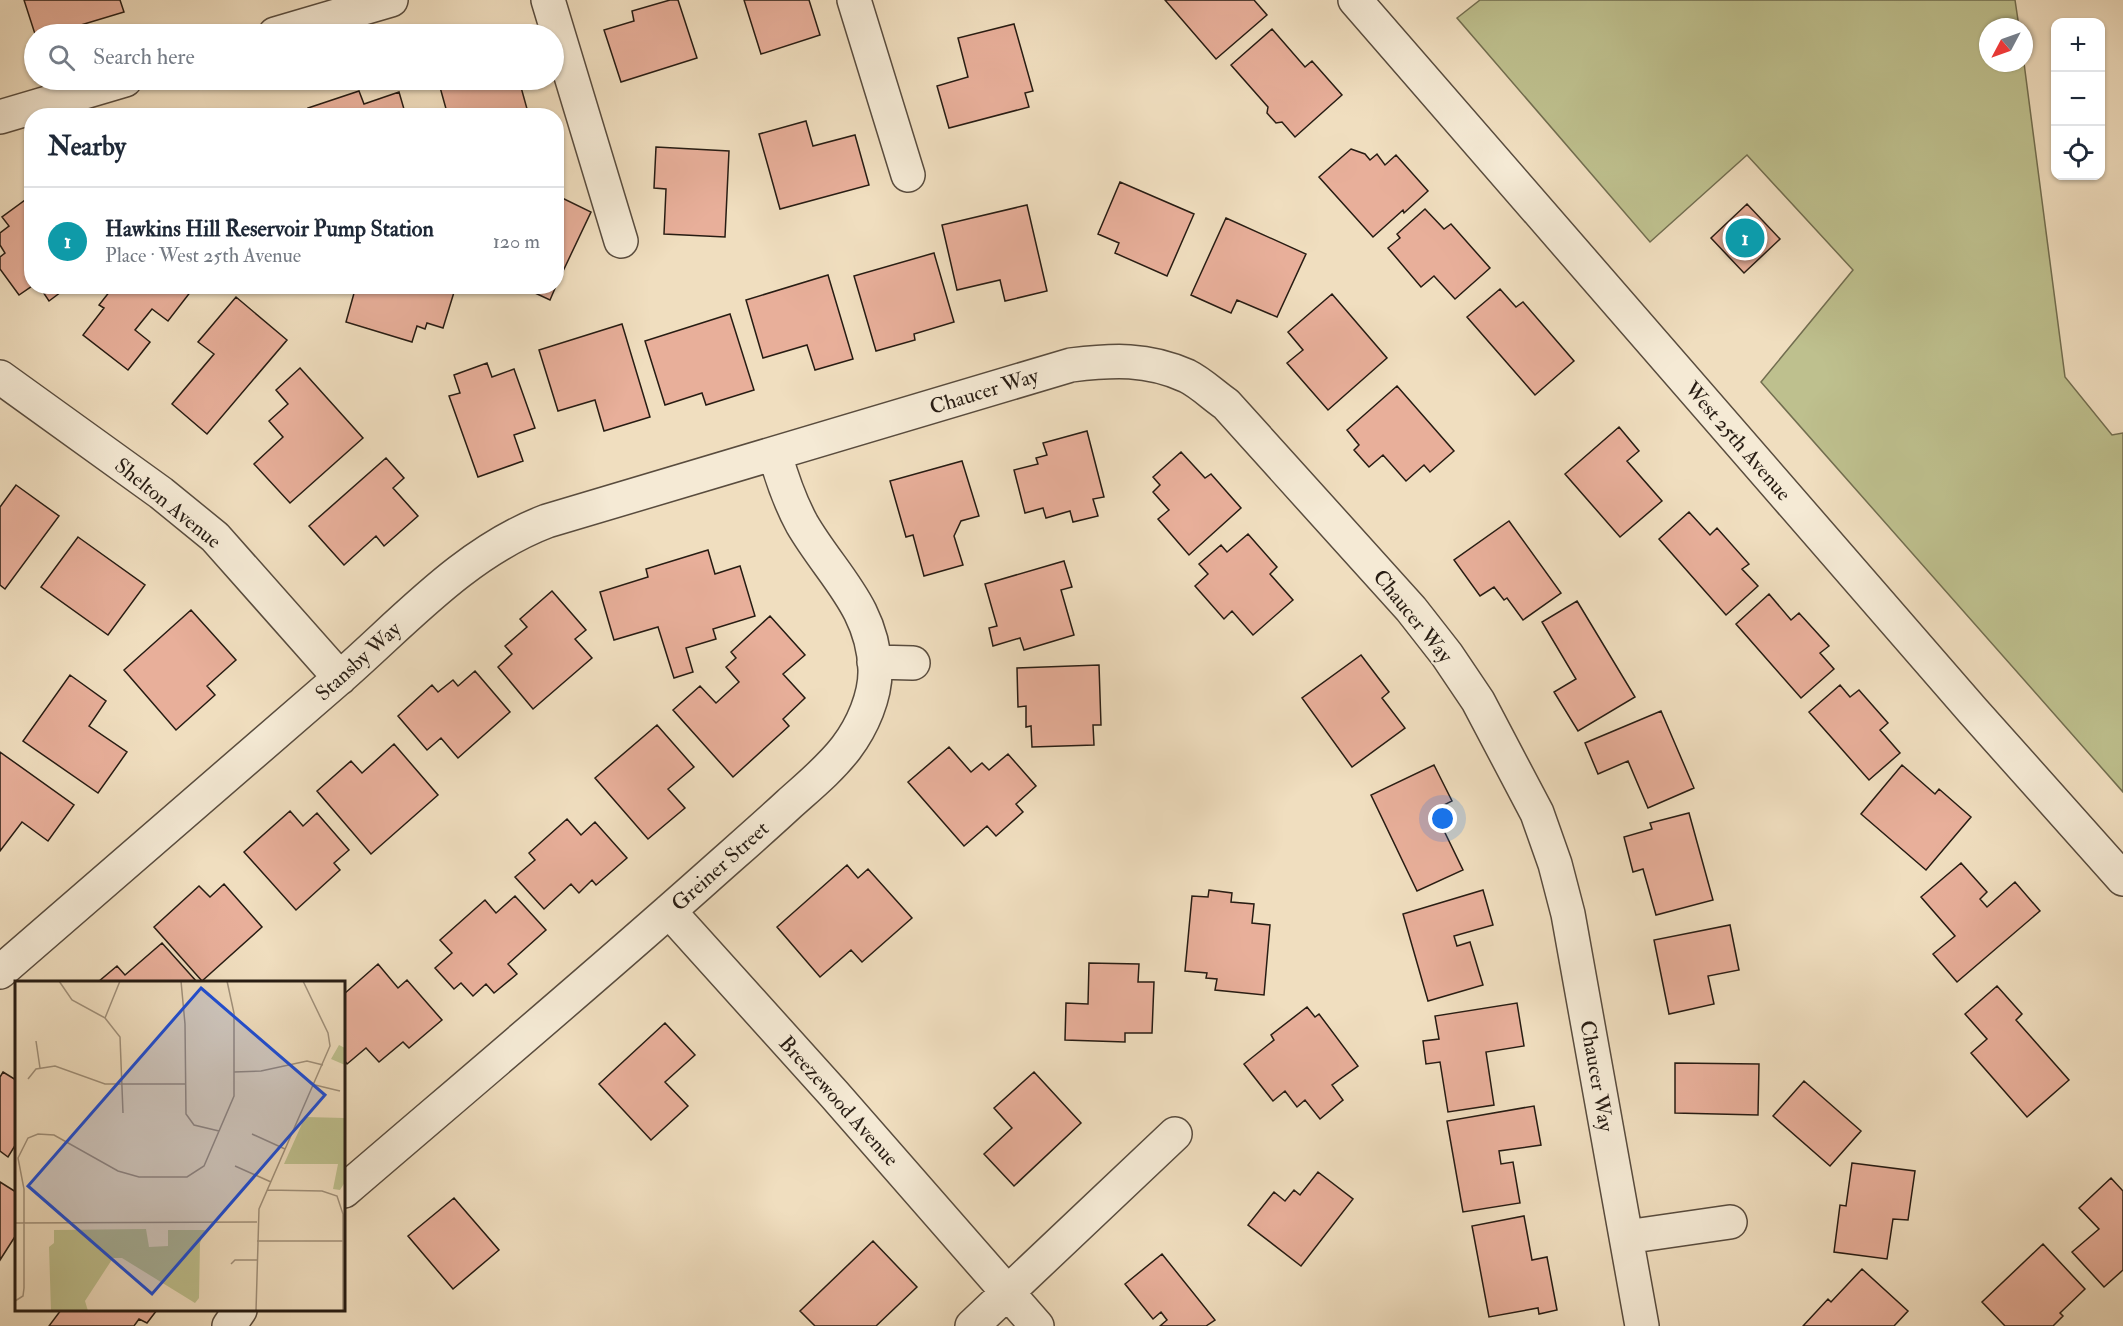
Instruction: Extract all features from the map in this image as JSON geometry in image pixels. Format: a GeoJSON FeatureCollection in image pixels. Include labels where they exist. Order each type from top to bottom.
{"type":"FeatureCollection","features":[{"type":"Feature","properties":{"kind":"street"},"geometry":{"type":"LineString","coordinates":[[310,24],[391,0]]}},
{"type":"Feature","properties":{"kind":"street"},"geometry":{"type":"LineString","coordinates":[[548,0],[555,24]]}},
{"type":"Feature","properties":{"kind":"street"},"geometry":{"type":"LineString","coordinates":[[854,0],[908,175]]}},
{"type":"Feature","properties":{"kind":"street","name":"West 25th Avenue"},"geometry":{"type":"LineString","coordinates":[[1355,0],[1972,711],[2123,879]]}},
{"type":"Feature","properties":{"kind":"street"},"geometry":{"type":"LineString","coordinates":[[564,53],[621,241]]}},
{"type":"Feature","properties":{"kind":"street"},"geometry":{"type":"LineString","coordinates":[[30,108],[91,90]]}},
{"type":"Feature","properties":{"kind":"street"},"geometry":{"type":"LineString","coordinates":[[0,117],[24,110]]}},
{"type":"Feature","properties":{"kind":"street","name":"Chaucer Way"},"geometry":{"type":"LineString","coordinates":[[775,454],[1071,365],[1106,361],[1147,362],[1188,377],[1226,404],[1388,583],[1446,655],[1478,701],[1537,813],[1555,864],[1568,914],[1642,1326]]}},
{"type":"Feature","properties":{"kind":"street","name":"Shelton Avenue"},"geometry":{"type":"LineString","coordinates":[[0,377],[161,493],[215,537],[340,678]]}},
{"type":"Feature","properties":{"kind":"street","name":"Stansby Way"},"geometry":{"type":"LineString","coordinates":[[0,972],[340,678],[461,569],[484,552],[547,521],[775,454]]}},
{"type":"Feature","properties":{"kind":"street","name":"Greiner Street"},"geometry":{"type":"LineString","coordinates":[[345,1190],[669,911],[824,773],[847,747],[862,721],[871,696],[875,671],[873,644],[852,595],[802,524],[788,495],[775,454]]}},
{"type":"Feature","properties":{"kind":"street"},"geometry":{"type":"LineString","coordinates":[[874,662],[913,663]]}},
{"type":"Feature","properties":{"kind":"street","name":"Breezewood Avenue"},"geometry":{"type":"LineString","coordinates":[[669,911],[834,1094],[1037,1326]]}},
{"type":"Feature","properties":{"kind":"street"},"geometry":{"type":"LineString","coordinates":[[972,1326],[1175,1134]]}},
{"type":"Feature","properties":{"kind":"street"},"geometry":{"type":"LineString","coordinates":[[1626,1237],[1730,1222]]}},
{"type":"Feature","properties":{"kind":"street"},"geometry":{"type":"LineString","coordinates":[[229,1326],[239,1311]]}},
{"type":"Feature","properties":{"kind":"green space"},"geometry":{"type":"Polygon","coordinates":[[[1480,0],[2015,0],[2018,18],[1979,18],[1979,72],[2025,72],[2065,377],[2112,435],[2123,433],[2123,792],[1761,382],[1853,270],[1747,155],[1650,242],[1457,18],[1480,0]]]}},
{"type":"Feature","properties":{"kind":"building"},"geometry":{"type":"Polygon","coordinates":[[[24,0],[120,0],[124,12],[84,24],[32,24],[24,0]]]}},
{"type":"Feature","properties":{"kind":"building"},"geometry":{"type":"Polygon","coordinates":[[[670,0],[678,0],[697,58],[621,82],[604,30],[634,21],[632,11],[670,0]]]}},
{"type":"Feature","properties":{"kind":"building"},"geometry":{"type":"Polygon","coordinates":[[[744,0],[809,0],[820,35],[761,54],[744,0]]]}},
{"type":"Feature","properties":{"kind":"building"},"geometry":{"type":"Polygon","coordinates":[[[1165,0],[1254,0],[1267,15],[1216,59],[1165,0]]]}},
{"type":"Feature","properties":{"kind":"building"},"geometry":{"type":"Polygon","coordinates":[[[1014,24],[1033,91],[1025,93],[1029,107],[949,128],[937,86],[968,77],[958,38],[1014,24]]]}},
{"type":"Feature","properties":{"kind":"building"},"geometry":{"type":"Polygon","coordinates":[[[1272,29],[1305,67],[1312,61],[1342,95],[1295,137],[1282,122],[1276,123],[1267,113],[1268,107],[1231,65],[1272,29]]]}},
{"type":"Feature","properties":{"kind":"building"},"geometry":{"type":"Polygon","coordinates":[[[441,90],[522,90],[527,108],[446,108],[441,90]]]}},
{"type":"Feature","properties":{"kind":"building"},"geometry":{"type":"Polygon","coordinates":[[[359,91],[364,104],[399,92],[404,108],[308,108],[359,91]]]}},
{"type":"Feature","properties":{"kind":"building"},"geometry":{"type":"Polygon","coordinates":[[[806,121],[813,146],[855,135],[869,185],[780,209],[759,134],[806,121]]]}},
{"type":"Feature","properties":{"kind":"building"},"geometry":{"type":"Polygon","coordinates":[[[656,147],[729,151],[725,237],[664,234],[666,189],[654,188],[656,147]]]}},
{"type":"Feature","properties":{"kind":"building"},"geometry":{"type":"Polygon","coordinates":[[[1351,149],[1365,154],[1370,160],[1377,154],[1385,165],[1396,155],[1428,191],[1373,237],[1319,177],[1351,149]]]}},
{"type":"Feature","properties":{"kind":"building"},"geometry":{"type":"Polygon","coordinates":[[[1120,182],[1194,214],[1167,276],[1115,253],[1119,243],[1098,234],[1120,182]]]}},
{"type":"Feature","properties":{"kind":"building"},"geometry":{"type":"Polygon","coordinates":[[[564,199],[591,212],[564,269],[564,199]]]}},
{"type":"Feature","properties":{"kind":"building"},"geometry":{"type":"Polygon","coordinates":[[[24,201],[24,292],[19,295],[0,269],[0,257],[5,253],[0,245],[0,233],[9,226],[2,217],[24,201]]]}},
{"type":"Feature","properties":{"kind":"building"},"geometry":{"type":"Polygon","coordinates":[[[1747,204],[1780,239],[1744,273],[1711,238],[1747,204]]]}},
{"type":"Feature","properties":{"kind":"building"},"geometry":{"type":"Polygon","coordinates":[[[1027,205],[1047,291],[1005,301],[1000,280],[957,290],[942,225],[1027,205]]]}},
{"type":"Feature","properties":{"kind":"building"},"geometry":{"type":"Polygon","coordinates":[[[1425,209],[1444,229],[1451,224],[1490,268],[1455,299],[1434,276],[1421,287],[1388,248],[1400,238],[1397,234],[1425,209]]]}},
{"type":"Feature","properties":{"kind":"building"},"geometry":{"type":"Polygon","coordinates":[[[1226,218],[1306,254],[1277,317],[1237,300],[1231,313],[1191,295],[1226,218]]]}},
{"type":"Feature","properties":{"kind":"building"},"geometry":{"type":"Polygon","coordinates":[[[934,253],[954,322],[914,334],[915,340],[876,351],[854,276],[934,253]]]}},
{"type":"Feature","properties":{"kind":"building"},"geometry":{"type":"Polygon","coordinates":[[[828,275],[853,359],[815,370],[807,345],[763,358],[746,300],[828,275]]]}},
{"type":"Feature","properties":{"kind":"building"},"geometry":{"type":"Polygon","coordinates":[[[1500,289],[1516,307],[1523,302],[1574,361],[1535,395],[1467,317],[1500,289]]]}},
{"type":"Feature","properties":{"kind":"building"},"geometry":{"type":"Polygon","coordinates":[[[44,294],[58,294],[49,301],[44,294]]]}},
{"type":"Feature","properties":{"kind":"building"},"geometry":{"type":"Polygon","coordinates":[[[108,294],[189,294],[168,321],[152,309],[135,330],[150,342],[128,370],[83,335],[104,308],[99,305],[108,294]]]}},
{"type":"Feature","properties":{"kind":"building"},"geometry":{"type":"Polygon","coordinates":[[[354,294],[453,294],[443,328],[427,323],[425,329],[417,326],[412,342],[346,322],[354,294]]]}},
{"type":"Feature","properties":{"kind":"building"},"geometry":{"type":"Polygon","coordinates":[[[537,294],[553,294],[550,300],[537,294]]]}},
{"type":"Feature","properties":{"kind":"building"},"geometry":{"type":"Polygon","coordinates":[[[1332,294],[1387,358],[1328,410],[1287,363],[1303,350],[1288,332],[1332,294]]]}},
{"type":"Feature","properties":{"kind":"building"},"geometry":{"type":"Polygon","coordinates":[[[236,297],[287,340],[207,434],[172,404],[214,354],[198,342],[236,297]]]}},
{"type":"Feature","properties":{"kind":"building"},"geometry":{"type":"Polygon","coordinates":[[[730,314],[754,390],[706,405],[702,393],[665,405],[645,341],[730,314]]]}},
{"type":"Feature","properties":{"kind":"building"},"geometry":{"type":"Polygon","coordinates":[[[622,324],[650,417],[604,431],[595,400],[558,411],[539,350],[622,324]]]}},
{"type":"Feature","properties":{"kind":"building"},"geometry":{"type":"Polygon","coordinates":[[[487,363],[492,377],[514,369],[535,428],[514,435],[523,461],[478,477],[449,396],[460,393],[454,375],[487,363]]]}},
{"type":"Feature","properties":{"kind":"building"},"geometry":{"type":"Polygon","coordinates":[[[300,368],[363,438],[290,503],[254,464],[283,437],[269,421],[288,404],[276,390],[300,368]]]}},
{"type":"Feature","properties":{"kind":"building"},"geometry":{"type":"Polygon","coordinates":[[[1397,386],[1454,451],[1430,472],[1424,465],[1406,481],[1383,455],[1369,467],[1354,450],[1359,445],[1347,430],[1397,386]]]}},
{"type":"Feature","properties":{"kind":"building"},"geometry":{"type":"Polygon","coordinates":[[[1619,427],[1639,451],[1627,461],[1662,501],[1620,537],[1565,474],[1619,427]]]}},
{"type":"Feature","properties":{"kind":"building"},"geometry":{"type":"Polygon","coordinates":[[[1087,431],[1104,497],[1093,499],[1098,516],[1073,522],[1070,511],[1046,518],[1043,508],[1025,513],[1014,470],[1038,464],[1036,458],[1047,455],[1043,443],[1087,431]]]}},
{"type":"Feature","properties":{"kind":"building"},"geometry":{"type":"Polygon","coordinates":[[[1181,452],[1205,478],[1211,474],[1241,508],[1189,555],[1158,519],[1169,510],[1153,492],[1160,485],[1153,477],[1181,452]]]}},
{"type":"Feature","properties":{"kind":"building"},"geometry":{"type":"Polygon","coordinates":[[[386,458],[404,478],[393,488],[418,516],[384,546],[376,536],[344,565],[309,526],[386,458]]]}},
{"type":"Feature","properties":{"kind":"building"},"geometry":{"type":"Polygon","coordinates":[[[962,461],[979,516],[961,521],[954,536],[963,565],[924,576],[913,535],[906,537],[890,481],[962,461]]]}},
{"type":"Feature","properties":{"kind":"building"},"geometry":{"type":"Polygon","coordinates":[[[16,485],[59,516],[5,589],[0,585],[0,507],[16,485]]]}},
{"type":"Feature","properties":{"kind":"building"},"geometry":{"type":"Polygon","coordinates":[[[1689,512],[1710,535],[1717,528],[1749,564],[1742,569],[1758,586],[1726,615],[1659,539],[1689,512]]]}},
{"type":"Feature","properties":{"kind":"building"},"geometry":{"type":"Polygon","coordinates":[[[1509,521],[1561,593],[1523,620],[1507,598],[1504,600],[1494,587],[1480,596],[1454,560],[1509,521]]]}},
{"type":"Feature","properties":{"kind":"building"},"geometry":{"type":"Polygon","coordinates":[[[1248,534],[1277,567],[1270,574],[1293,600],[1253,635],[1232,611],[1224,619],[1195,586],[1208,574],[1199,564],[1221,545],[1227,552],[1248,534]]]}},
{"type":"Feature","properties":{"kind":"building"},"geometry":{"type":"Polygon","coordinates":[[[78,537],[145,585],[108,635],[41,587],[78,537]]]}},
{"type":"Feature","properties":{"kind":"building"},"geometry":{"type":"Polygon","coordinates":[[[708,550],[715,574],[740,566],[755,616],[713,629],[716,639],[686,648],[693,672],[674,678],[658,627],[614,640],[600,592],[648,577],[646,569],[708,550]]]}},
{"type":"Feature","properties":{"kind":"building"},"geometry":{"type":"Polygon","coordinates":[[[1064,561],[1072,587],[1061,590],[1074,635],[1024,650],[1020,638],[993,646],[989,628],[997,626],[985,584],[1064,561]]]}},
{"type":"Feature","properties":{"kind":"building"},"geometry":{"type":"Polygon","coordinates":[[[552,591],[586,630],[575,639],[592,658],[533,709],[498,667],[512,654],[505,646],[527,627],[520,619],[552,591]]]}},
{"type":"Feature","properties":{"kind":"building"},"geometry":{"type":"Polygon","coordinates":[[[1769,594],[1791,620],[1799,613],[1829,646],[1820,653],[1834,669],[1801,698],[1736,624],[1769,594]]]}},
{"type":"Feature","properties":{"kind":"building"},"geometry":{"type":"Polygon","coordinates":[[[1577,601],[1635,697],[1578,731],[1554,692],[1576,679],[1542,622],[1577,601]]]}},
{"type":"Feature","properties":{"kind":"building"},"geometry":{"type":"Polygon","coordinates":[[[191,610],[236,660],[207,686],[215,695],[176,730],[124,670],[191,610]]]}},
{"type":"Feature","properties":{"kind":"building"},"geometry":{"type":"Polygon","coordinates":[[[770,616],[805,655],[783,674],[805,698],[783,719],[789,726],[733,777],[673,710],[700,686],[716,703],[739,682],[726,667],[736,658],[731,652],[770,616]]]}},
{"type":"Feature","properties":{"kind":"building"},"geometry":{"type":"Polygon","coordinates":[[[1361,655],[1389,692],[1382,698],[1405,728],[1352,767],[1302,698],[1361,655]]]}},
{"type":"Feature","properties":{"kind":"building"},"geometry":{"type":"Polygon","coordinates":[[[1099,665],[1101,725],[1093,725],[1094,745],[1032,747],[1031,726],[1026,727],[1026,706],[1018,707],[1017,668],[1099,665]]]}},
{"type":"Feature","properties":{"kind":"building"},"geometry":{"type":"Polygon","coordinates":[[[475,671],[510,712],[458,758],[441,738],[427,750],[398,716],[432,685],[438,692],[453,680],[458,686],[475,671]]]}},
{"type":"Feature","properties":{"kind":"building"},"geometry":{"type":"Polygon","coordinates":[[[70,675],[106,701],[89,726],[127,752],[98,793],[23,741],[70,675]]]}},
{"type":"Feature","properties":{"kind":"building"},"geometry":{"type":"Polygon","coordinates":[[[1840,685],[1850,697],[1859,690],[1888,723],[1880,730],[1900,753],[1869,780],[1809,712],[1840,685]]]}},
{"type":"Feature","properties":{"kind":"building"},"geometry":{"type":"Polygon","coordinates":[[[1661,711],[1694,788],[1648,808],[1628,761],[1598,774],[1585,743],[1661,711]]]}},
{"type":"Feature","properties":{"kind":"building"},"geometry":{"type":"Polygon","coordinates":[[[657,725],[694,767],[668,789],[685,808],[648,839],[595,778],[657,725]]]}},
{"type":"Feature","properties":{"kind":"building"},"geometry":{"type":"Polygon","coordinates":[[[394,744],[438,795],[371,854],[317,791],[351,761],[362,773],[394,744]]]}},
{"type":"Feature","properties":{"kind":"building"},"geometry":{"type":"Polygon","coordinates":[[[949,747],[971,772],[982,763],[989,770],[1008,754],[1036,786],[1016,804],[1023,812],[996,836],[987,826],[964,846],[908,782],[949,747]]]}},
{"type":"Feature","properties":{"kind":"building"},"geometry":{"type":"Polygon","coordinates":[[[0,752],[74,805],[48,841],[22,822],[0,851],[0,752]]]}},
{"type":"Feature","properties":{"kind":"building"},"geometry":{"type":"Polygon","coordinates":[[[1434,765],[1452,801],[1434,810],[1463,870],[1417,891],[1371,795],[1434,765]]]}},
{"type":"Feature","properties":{"kind":"building"},"geometry":{"type":"Polygon","coordinates":[[[1902,765],[1935,794],[1939,789],[1971,817],[1926,870],[1861,814],[1902,765]]]}},
{"type":"Feature","properties":{"kind":"building"},"geometry":{"type":"Polygon","coordinates":[[[290,811],[303,826],[317,813],[349,850],[334,863],[340,870],[296,910],[244,852],[290,811]]]}},
{"type":"Feature","properties":{"kind":"building"},"geometry":{"type":"Polygon","coordinates":[[[1689,813],[1713,900],[1656,915],[1643,869],[1633,872],[1624,837],[1652,829],[1650,823],[1689,813]]]}},
{"type":"Feature","properties":{"kind":"building"},"geometry":{"type":"Polygon","coordinates":[[[567,819],[581,835],[595,822],[627,858],[596,885],[592,880],[579,893],[571,884],[544,909],[515,877],[535,860],[529,853],[567,819]]]}},
{"type":"Feature","properties":{"kind":"building"},"geometry":{"type":"Polygon","coordinates":[[[1961,863],[1987,892],[1980,899],[1987,907],[2015,882],[2040,911],[1957,982],[1933,954],[1955,936],[1921,897],[1961,863]]]}},
{"type":"Feature","properties":{"kind":"building"},"geometry":{"type":"Polygon","coordinates":[[[847,865],[858,878],[868,869],[912,918],[862,962],[851,950],[820,977],[777,927],[847,865]]]}},
{"type":"Feature","properties":{"kind":"building"},"geometry":{"type":"Polygon","coordinates":[[[224,884],[262,927],[202,981],[154,927],[199,886],[210,897],[224,884]]]}},
{"type":"Feature","properties":{"kind":"building"},"geometry":{"type":"Polygon","coordinates":[[[1209,890],[1232,893],[1231,902],[1254,904],[1252,923],[1270,925],[1264,995],[1215,990],[1217,979],[1206,978],[1207,973],[1185,971],[1192,896],[1208,897],[1209,890]]]}},
{"type":"Feature","properties":{"kind":"building"},"geometry":{"type":"Polygon","coordinates":[[[1483,890],[1493,925],[1454,936],[1457,946],[1470,942],[1483,985],[1428,1001],[1403,914],[1483,890]]]}},
{"type":"Feature","properties":{"kind":"building"},"geometry":{"type":"Polygon","coordinates":[[[515,896],[546,930],[508,964],[517,974],[494,993],[486,984],[473,996],[461,983],[454,989],[435,968],[452,953],[440,940],[485,900],[496,913],[515,896]]]}},
{"type":"Feature","properties":{"kind":"building"},"geometry":{"type":"Polygon","coordinates":[[[1730,925],[1739,970],[1708,976],[1714,1004],[1669,1014],[1654,940],[1730,925]]]}},
{"type":"Feature","properties":{"kind":"building"},"geometry":{"type":"Polygon","coordinates":[[[162,943],[196,981],[99,981],[117,966],[125,975],[162,943]]]}},
{"type":"Feature","properties":{"kind":"building"},"geometry":{"type":"Polygon","coordinates":[[[1089,963],[1139,964],[1138,982],[1154,982],[1152,1033],[1125,1033],[1125,1042],[1065,1040],[1066,1003],[1088,1004],[1089,963]]]}},
{"type":"Feature","properties":{"kind":"building"},"geometry":{"type":"Polygon","coordinates":[[[378,964],[398,988],[407,980],[442,1020],[409,1048],[403,1042],[379,1062],[366,1048],[347,1064],[345,1061],[345,993],[378,964]]]}},
{"type":"Feature","properties":{"kind":"building"},"geometry":{"type":"Polygon","coordinates":[[[1997,986],[2022,1014],[2016,1020],[2069,1080],[2027,1117],[1971,1053],[1987,1039],[1965,1014],[1997,986]]]}},
{"type":"Feature","properties":{"kind":"building"},"geometry":{"type":"Polygon","coordinates":[[[1517,1003],[1524,1046],[1486,1052],[1494,1105],[1448,1112],[1440,1062],[1426,1064],[1423,1041],[1439,1039],[1435,1016],[1517,1003]]]}},
{"type":"Feature","properties":{"kind":"building"},"geometry":{"type":"Polygon","coordinates":[[[1307,1007],[1315,1017],[1319,1014],[1358,1066],[1332,1085],[1343,1100],[1320,1119],[1305,1100],[1297,1107],[1285,1091],[1273,1101],[1244,1064],[1274,1040],[1271,1035],[1307,1007]]]}},
{"type":"Feature","properties":{"kind":"building"},"geometry":{"type":"Polygon","coordinates":[[[665,1023],[695,1055],[665,1082],[688,1106],[651,1140],[599,1084],[665,1023]]]}},
{"type":"Feature","properties":{"kind":"building"},"geometry":{"type":"Polygon","coordinates":[[[1675,1063],[1759,1064],[1758,1115],[1675,1113],[1675,1063]]]}},
{"type":"Feature","properties":{"kind":"building"},"geometry":{"type":"Polygon","coordinates":[[[3,1072],[15,1079],[15,1146],[8,1157],[0,1151],[0,1077],[3,1072]]]}},
{"type":"Feature","properties":{"kind":"building"},"geometry":{"type":"Polygon","coordinates":[[[1034,1072],[1081,1123],[1014,1186],[984,1154],[1012,1128],[994,1108],[1034,1072]]]}},
{"type":"Feature","properties":{"kind":"building"},"geometry":{"type":"Polygon","coordinates":[[[1804,1081],[1861,1131],[1830,1166],[1773,1116],[1804,1081]]]}},
{"type":"Feature","properties":{"kind":"building"},"geometry":{"type":"Polygon","coordinates":[[[1534,1106],[1541,1145],[1499,1151],[1501,1164],[1513,1162],[1520,1203],[1463,1212],[1447,1121],[1534,1106]]]}},
{"type":"Feature","properties":{"kind":"building"},"geometry":{"type":"Polygon","coordinates":[[[1852,1163],[1915,1171],[1908,1220],[1893,1219],[1887,1259],[1834,1252],[1840,1205],[1846,1206],[1852,1163]]]}},
{"type":"Feature","properties":{"kind":"building"},"geometry":{"type":"Polygon","coordinates":[[[1318,1172],[1353,1199],[1301,1266],[1248,1225],[1274,1192],[1285,1201],[1294,1190],[1300,1195],[1318,1172]]]}},
{"type":"Feature","properties":{"kind":"building"},"geometry":{"type":"Polygon","coordinates":[[[2111,1178],[2123,1191],[2123,1270],[2104,1287],[2072,1252],[2099,1229],[2079,1208],[2111,1178]]]}},
{"type":"Feature","properties":{"kind":"building"},"geometry":{"type":"Polygon","coordinates":[[[0,1182],[15,1191],[15,1237],[0,1260],[0,1182]]]}},
{"type":"Feature","properties":{"kind":"building"},"geometry":{"type":"Polygon","coordinates":[[[454,1198],[499,1250],[453,1289],[408,1236],[454,1198]]]}},
{"type":"Feature","properties":{"kind":"building"},"geometry":{"type":"Polygon","coordinates":[[[1524,1216],[1532,1260],[1547,1257],[1557,1310],[1539,1314],[1538,1308],[1489,1317],[1472,1226],[1524,1216]]]}},
{"type":"Feature","properties":{"kind":"building"},"geometry":{"type":"Polygon","coordinates":[[[873,1241],[917,1287],[876,1326],[815,1326],[800,1311],[873,1241]]]}},
{"type":"Feature","properties":{"kind":"building"},"geometry":{"type":"Polygon","coordinates":[[[2043,1244],[2085,1289],[2060,1313],[2063,1316],[2053,1326],[2005,1326],[1982,1302],[2043,1244]]]}},
{"type":"Feature","properties":{"kind":"building"},"geometry":{"type":"Polygon","coordinates":[[[1162,1254],[1215,1320],[1206,1326],[1160,1326],[1167,1320],[1161,1312],[1153,1319],[1125,1284],[1162,1254]]]}},
{"type":"Feature","properties":{"kind":"building"},"geometry":{"type":"Polygon","coordinates":[[[1862,1269],[1908,1311],[1894,1326],[1803,1326],[1828,1299],[1831,1302],[1862,1269]]]}},
{"type":"Feature","properties":{"kind":"building"},"geometry":{"type":"Polygon","coordinates":[[[60,1311],[156,1311],[147,1323],[139,1319],[134,1326],[49,1326],[60,1311]]]}},
{"type":"Feature","properties":{"kind":"place","name":"Hawkins Hill Reservoir Pump Station"},"geometry":{"type":"Point","coordinates":[1745,238]}}]}
